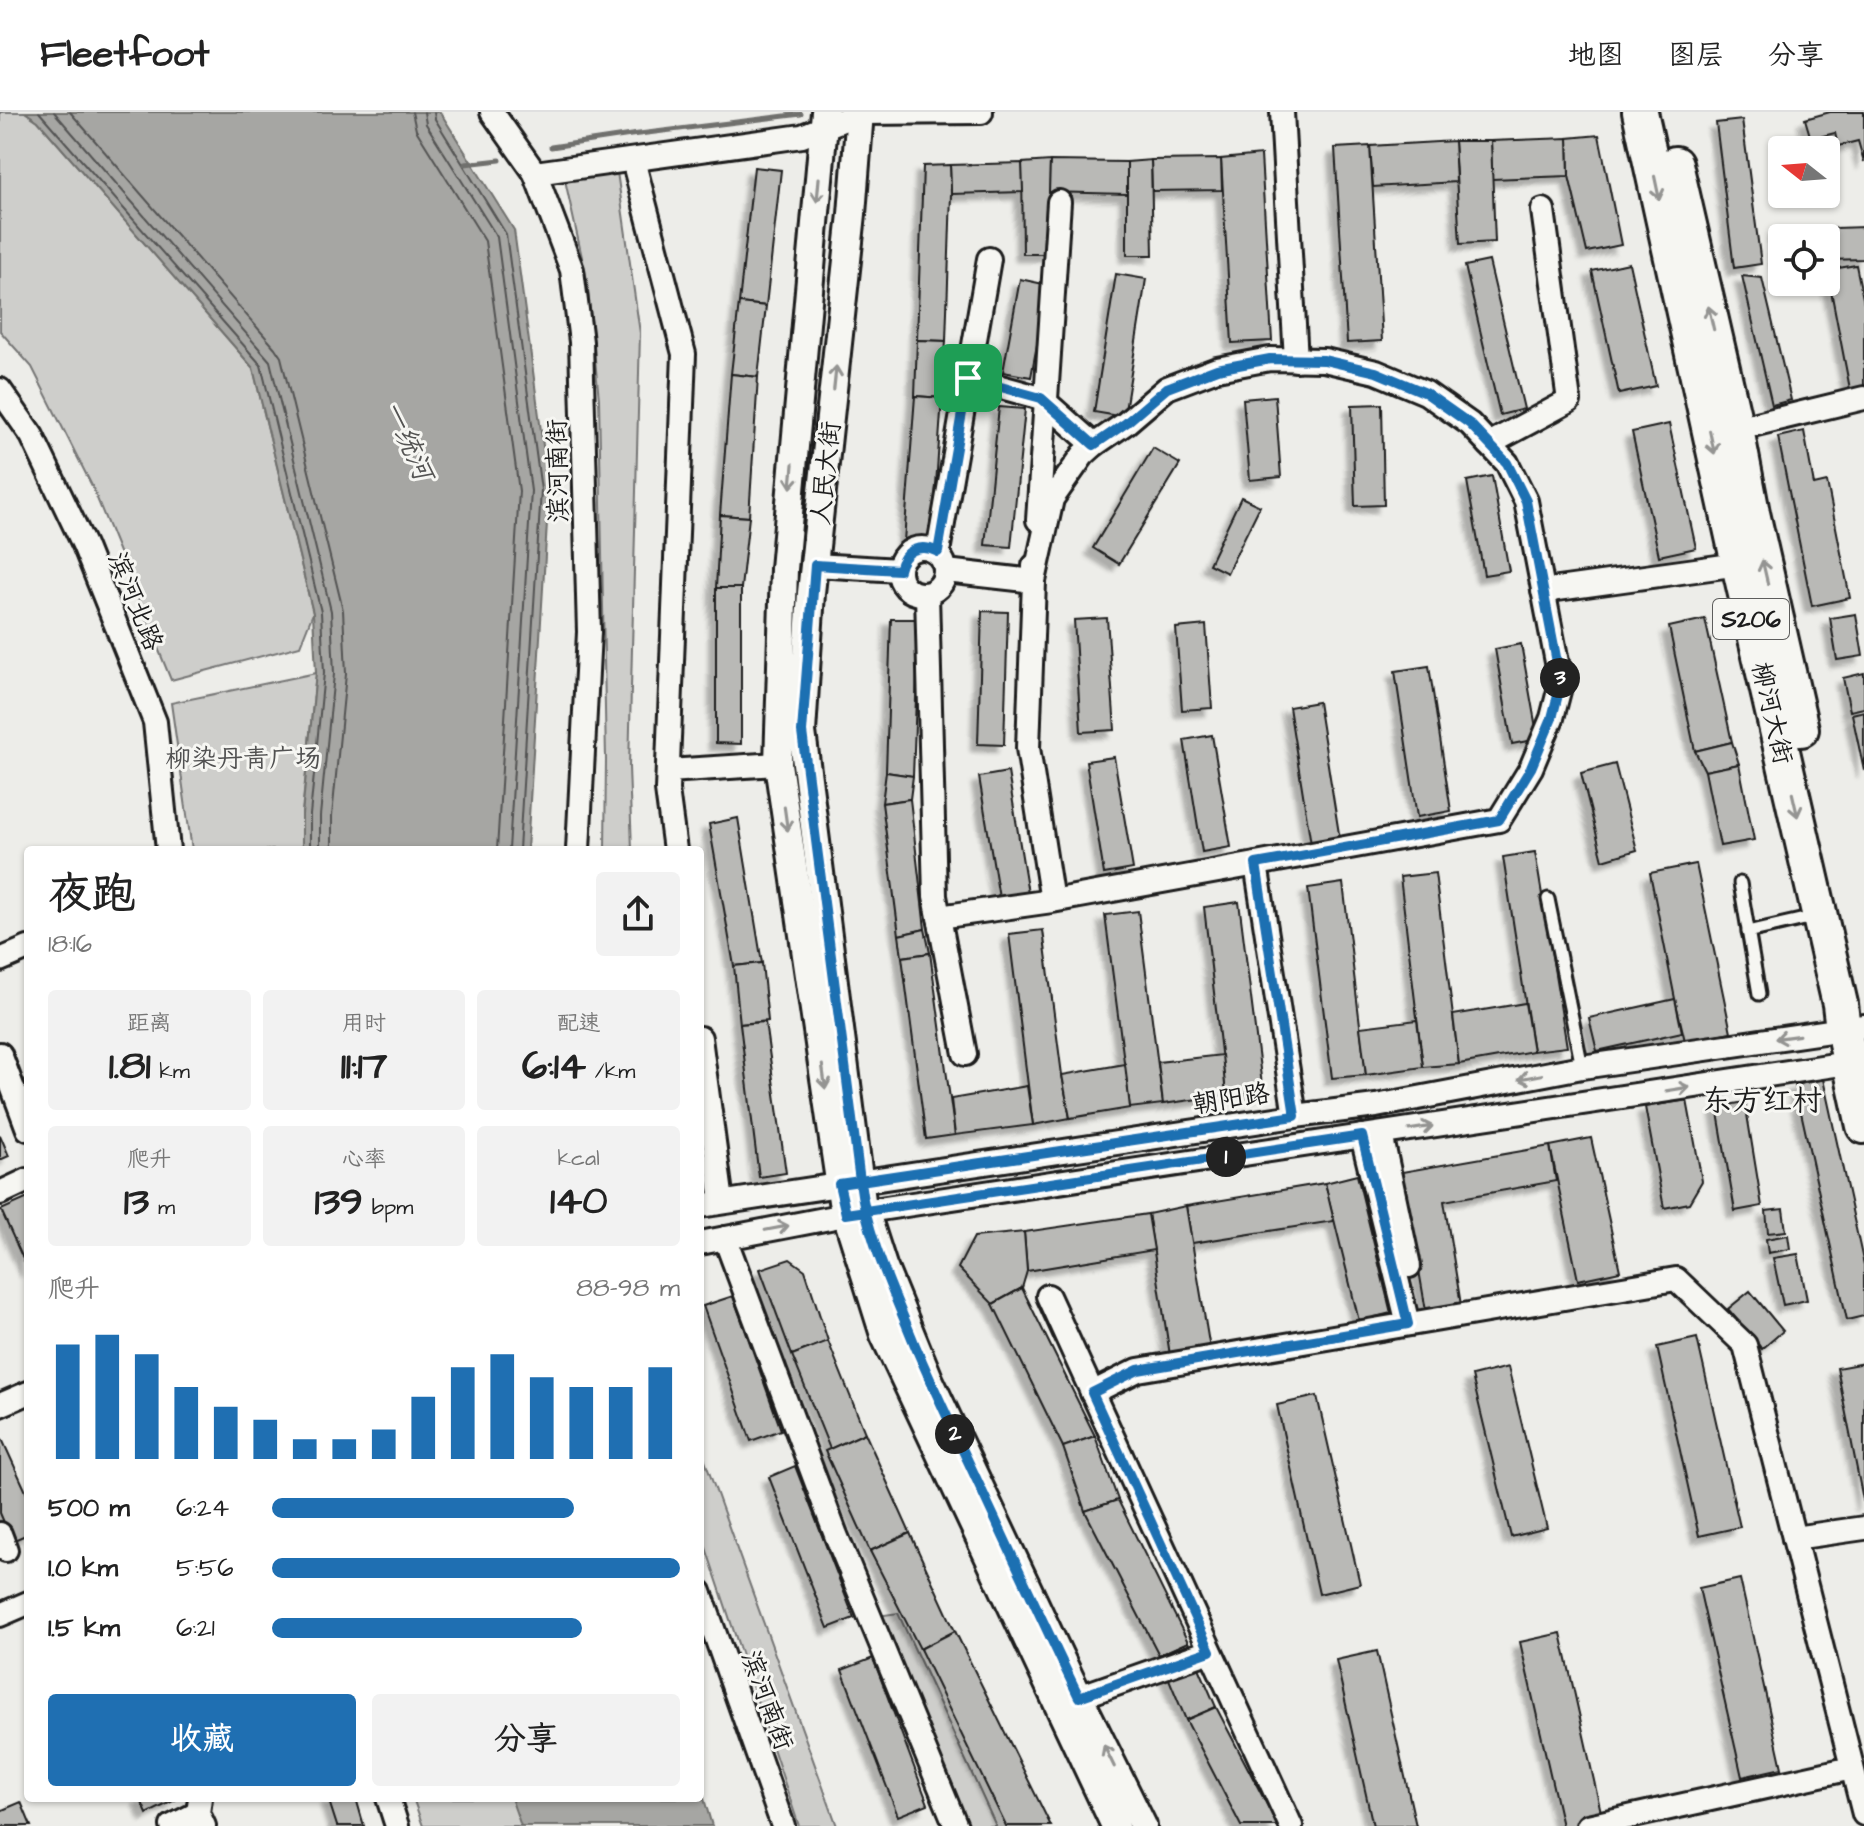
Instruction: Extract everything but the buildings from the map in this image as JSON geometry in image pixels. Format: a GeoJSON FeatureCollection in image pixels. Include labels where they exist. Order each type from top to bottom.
{"type":"FeatureCollection","features":[{"type":"Feature","properties":{"kind":"main road","name":"柳河大街"},"geometry":{"type":"LineString","coordinates":[[1640,112],[1840,1004],[1854,1028],[1864,1126]]}},
{"type":"Feature","properties":{"kind":"main road","name":"柳河大街"},"geometry":{"type":"LineString","coordinates":[[1664,112],[1864,1003]]}},
{"type":"Feature","properties":{"kind":"street","name":"滨河南街"},"geometry":{"type":"LineString","coordinates":[[492,112],[535,173],[572,270],[581,342],[589,632],[578,846]]}},
{"type":"Feature","properties":{"kind":"street"},"geometry":{"type":"LineString","coordinates":[[535,173],[802,136],[825,120],[860,113],[981,112]]}},
{"type":"Feature","properties":{"kind":"street"},"geometry":{"type":"LineString","coordinates":[[1282,112],[1296,360]]}},
{"type":"Feature","properties":{"kind":"street","name":"人民大街"},"geometry":{"type":"LineString","coordinates":[[850,1183],[802,732],[815,565],[860,113]]}},
{"type":"Feature","properties":{"kind":"street","name":"人民大街"},"geometry":{"type":"LineString","coordinates":[[825,120],[784,569],[778,764],[850,1183],[884,1335],[1115,1826]]}},
{"type":"Feature","properties":{"kind":"street"},"geometry":{"type":"LineString","coordinates":[[633,160],[684,354],[667,790],[674,846]]}},
{"type":"Feature","properties":{"kind":"street"},"geometry":{"type":"LineString","coordinates":[[1052,901],[1028,748],[1034,581],[1045,506],[1046,402],[1059,202]]}},
{"type":"Feature","properties":{"kind":"street"},"geometry":{"type":"LineString","coordinates":[[1489,444],[1569,401],[1543,210]]}},
{"type":"Feature","properties":{"kind":"street"},"geometry":{"type":"LineString","coordinates":[[989,259],[968,378],[942,562],[943,581],[937,589],[927,594],[917,593],[907,589],[899,570],[901,560],[918,547],[928,548],[942,562],[1034,581]]}},
{"type":"Feature","properties":{"kind":"street"},"geometry":{"type":"LineString","coordinates":[[939,917],[1052,901],[1499,820],[1531,768],[1552,718],[1561,683],[1526,501],[1507,463],[1470,424],[1426,393],[1376,372],[1324,360],[1270,359],[1217,369],[1167,388],[1083,455],[1045,506]]}},
{"type":"Feature","properties":{"kind":"street"},"geometry":{"type":"LineString","coordinates":[[968,378],[1041,398],[1094,445]]}},
{"type":"Feature","properties":{"kind":"street","name":"滨河北路"},"geometry":{"type":"LineString","coordinates":[[0,390],[32,436],[84,545],[155,722],[168,846]]}},
{"type":"Feature","properties":{"kind":"street"},"geometry":{"type":"LineString","coordinates":[[1736,429],[1864,398]]}},
{"type":"Feature","properties":{"kind":"street"},"geometry":{"type":"LineString","coordinates":[[1543,591],[1739,564]]}},
{"type":"Feature","properties":{"kind":"street"},"geometry":{"type":"LineString","coordinates":[[815,565],[899,570]]}},
{"type":"Feature","properties":{"kind":"street"},"geometry":{"type":"LineString","coordinates":[[927,594],[935,896],[965,1054]]}},
{"type":"Feature","properties":{"kind":"street"},"geometry":{"type":"LineString","coordinates":[[668,771],[778,764]]}},
{"type":"Feature","properties":{"kind":"street"},"geometry":{"type":"LineString","coordinates":[[1256,864],[1295,1116]]}},
{"type":"Feature","properties":{"kind":"street"},"geometry":{"type":"LineString","coordinates":[[0,960],[24,950]]}},
{"type":"Feature","properties":{"kind":"street","name":"朝阳路"},"geometry":{"type":"LineString","coordinates":[[711,1204],[1376,1106],[1582,1067],[1854,1028]]}},
{"type":"Feature","properties":{"kind":"street"},"geometry":{"type":"LineString","coordinates":[[0,1054],[24,1118]]}},
{"type":"Feature","properties":{"kind":"street"},"geometry":{"type":"LineString","coordinates":[[704,1242],[856,1213],[1858,1062]]}},
{"type":"Feature","properties":{"kind":"street"},"geometry":{"type":"LineString","coordinates":[[704,1098],[711,1204]]}},
{"type":"Feature","properties":{"kind":"street"},"geometry":{"type":"LineString","coordinates":[[1372,1135],[1414,1323]]}},
{"type":"Feature","properties":{"kind":"street"},"geometry":{"type":"LineString","coordinates":[[0,1193],[24,1182]]}},
{"type":"Feature","properties":{"kind":"street","name":"人民大街"},"geometry":{"type":"LineString","coordinates":[[856,1213],[883,1266],[930,1381],[1143,1826]]}},
{"type":"Feature","properties":{"kind":"street"},"geometry":{"type":"LineString","coordinates":[[725,1238],[836,1535],[956,1826]]}},
{"type":"Feature","properties":{"kind":"street"},"geometry":{"type":"LineString","coordinates":[[1092,1393],[1138,1370],[1676,1279],[1745,1345],[1864,1814]]}},
{"type":"Feature","properties":{"kind":"street"},"geometry":{"type":"LineString","coordinates":[[1048,1296],[1291,1826]]}},
{"type":"Feature","properties":{"kind":"street"},"geometry":{"type":"LineString","coordinates":[[0,1405],[24,1395]]}},
{"type":"Feature","properties":{"kind":"street"},"geometry":{"type":"LineString","coordinates":[[1794,1538],[1864,1528]]}},
{"type":"Feature","properties":{"kind":"street","name":"滨河南街"},"geometry":{"type":"LineString","coordinates":[[704,1603],[783,1826]]}},
{"type":"Feature","properties":{"kind":"street"},"geometry":{"type":"LineString","coordinates":[[0,1615],[24,1605]]}},
{"type":"Feature","properties":{"kind":"street"},"geometry":{"type":"LineString","coordinates":[[1079,1697],[1210,1651]]}},
{"type":"Feature","properties":{"kind":"street"},"geometry":{"type":"LineString","coordinates":[[1588,1826],[1852,1768]]}},
{"type":"Feature","properties":{"kind":"street"},"geometry":{"type":"LineString","coordinates":[[389,1802],[397,1826]]}},
{"type":"Feature","properties":{"kind":"street"},"geometry":{"type":"LineString","coordinates":[[172,1826],[200,1812]]}},
{"type":"Feature","properties":{"kind":"lane"},"geometry":{"type":"LineString","coordinates":[[1740,883],[1759,994]]}},
{"type":"Feature","properties":{"kind":"lane"},"geometry":{"type":"LineString","coordinates":[[1548,899],[1582,1067]]}},
{"type":"Feature","properties":{"kind":"lane"},"geometry":{"type":"LineString","coordinates":[[1748,932],[1820,916]]}},
{"type":"Feature","properties":{"kind":"green space"},"geometry":{"type":"Polygon","coordinates":[[[0,112],[25,112],[38,121],[253,368],[313,613],[300,646],[171,680],[92,486],[32,367],[0,331],[0,112]]]}},
{"type":"Feature","properties":{"kind":"green space"},"geometry":{"type":"Polygon","coordinates":[[[617,172],[640,333],[629,767],[632,846],[605,846],[599,399],[587,280],[565,180],[617,172]]]}},
{"type":"Feature","properties":{"kind":"green space","name":"柳染丹青广场"},"geometry":{"type":"Polygon","coordinates":[[[316,673],[302,812],[302,846],[191,846],[171,703],[316,673]]]}},
{"type":"Feature","properties":{"kind":"green space"},"geometry":{"type":"Polygon","coordinates":[[[704,1458],[837,1826],[799,1826],[704,1542],[704,1458]]]}},
{"type":"Feature","properties":{"kind":"green space"},"geometry":{"type":"Polygon","coordinates":[[[898,1613],[996,1826],[963,1826],[877,1616],[898,1613]]]}},
{"type":"Feature","properties":{"kind":"green space"},"geometry":{"type":"Polygon","coordinates":[[[414,1802],[517,1802],[526,1826],[423,1826],[414,1802]]]}},
{"type":"Feature","properties":{"kind":"water","name":"一统河"},"geometry":{"type":"Polygon","coordinates":[[[25,112],[440,112],[514,230],[549,490],[527,846],[302,846],[302,815],[316,673],[313,613],[253,368],[38,121],[25,112]]]}},
{"type":"Feature","properties":{"kind":"water"},"geometry":{"type":"Polygon","coordinates":[[[704,1799],[712,1826],[521,1826],[512,1802],[704,1802],[704,1799]]]}},
{"type":"Feature","properties":{"kind":"waterway"},"geometry":{"type":"LineString","coordinates":[[551,147],[801,114]]}},
{"type":"Feature","properties":{"kind":"waterway"},"geometry":{"type":"LineString","coordinates":[[465,164],[500,160]]}},
{"type":"Feature","properties":{"kind":"district","name":"东方红村"},"geometry":{"type":"Point","coordinates":[1762,1100]}},
{"type":"Feature","properties":{"kind":"route"},"geometry":{"type":"LineString","coordinates":[[968,378],[938,552],[918,547],[901,560],[899,570],[815,565],[802,732],[860,1181],[839,1184],[846,1214],[866,1211],[1362,1136],[1408,1324],[1138,1370],[1092,1393],[1210,1651],[1079,1697],[930,1381],[883,1266],[866,1211],[862,1201],[860,1181],[1295,1116],[1256,864],[1499,820],[1531,768],[1552,718],[1561,683],[1526,501],[1507,463],[1470,424],[1426,393],[1376,372],[1324,360],[1270,359],[1217,369],[1167,388],[1094,445],[1041,398],[968,378]]}}]}
